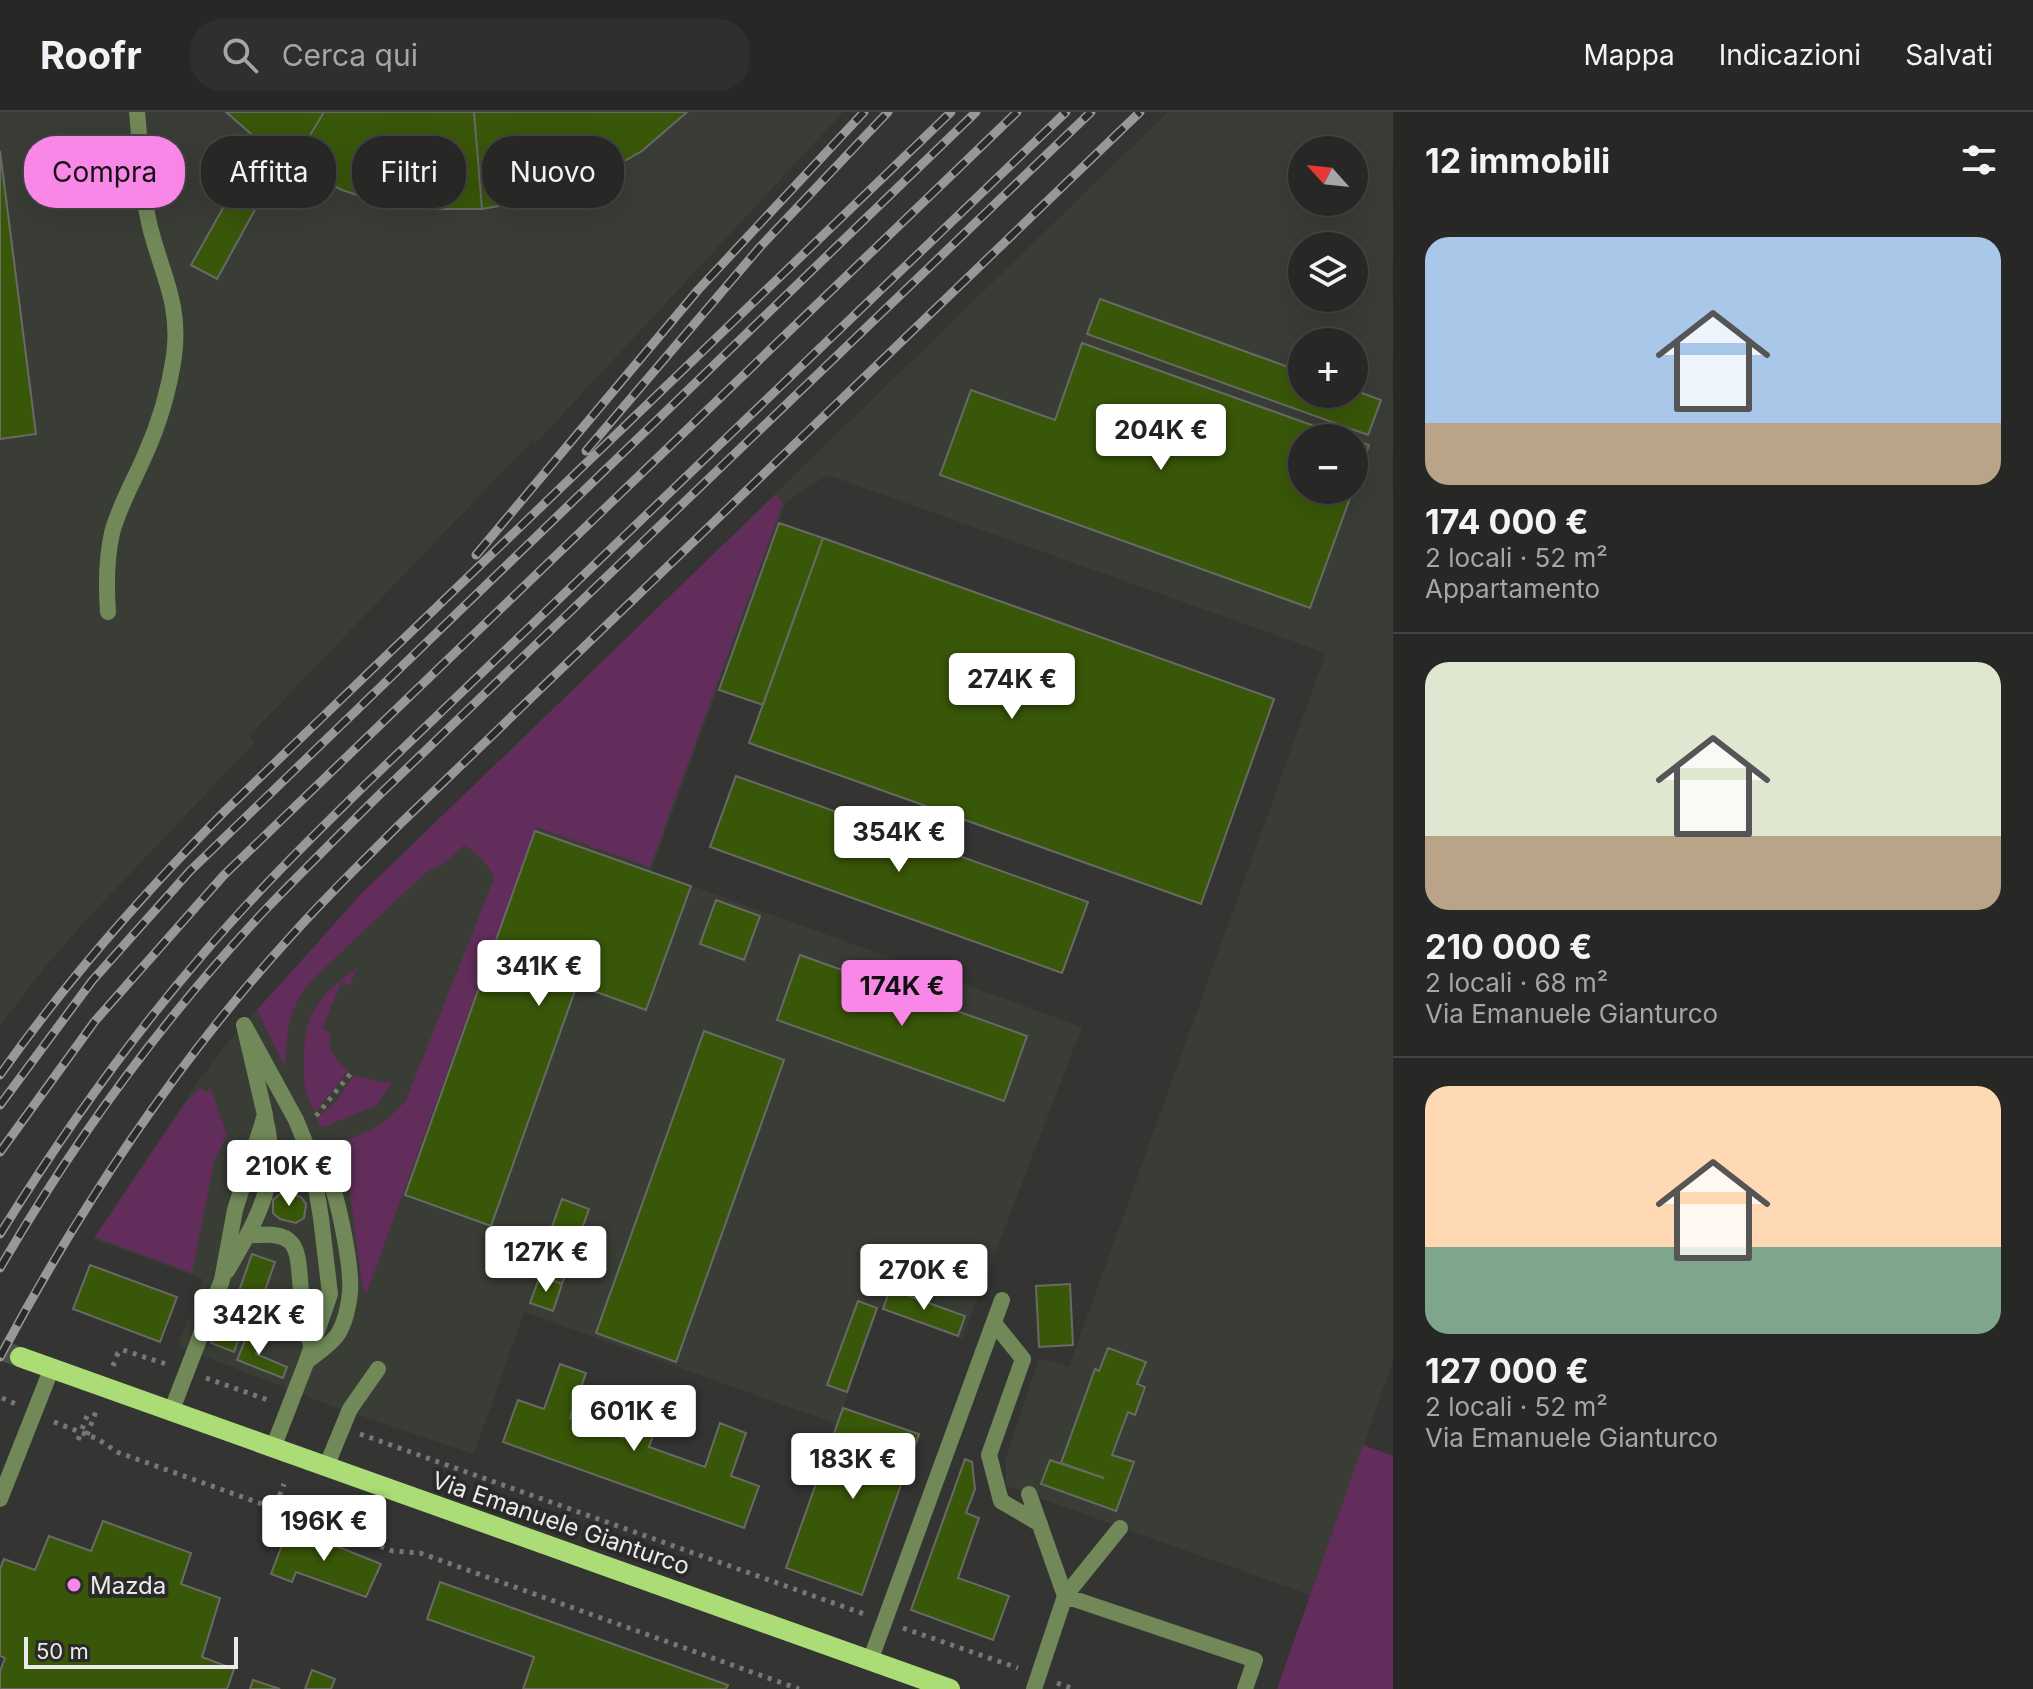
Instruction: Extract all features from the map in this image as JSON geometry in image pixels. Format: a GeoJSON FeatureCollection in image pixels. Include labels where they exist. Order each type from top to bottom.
{"type":"FeatureCollection","features":[{"type":"Feature","properties":{"kind":"main road","name":"Via Emanuele Gianturco"},"geometry":{"type":"LineString","coordinates":[[20,1357],[950,1689]]}},
{"type":"Feature","properties":{"kind":"street"},"geometry":{"type":"LineString","coordinates":[[108,612],[106,584],[113,531],[120,508],[155,433],[170,380],[176,324],[172,294],[150,227],[137,112]]}},
{"type":"Feature","properties":{"kind":"street"},"geometry":{"type":"LineString","coordinates":[[171,1412],[222,1280],[266,1195],[272,1166],[272,1145],[244,1025],[296,1120],[311,1157]]}},
{"type":"Feature","properties":{"kind":"street"},"geometry":{"type":"LineString","coordinates":[[222,1280],[235,1210],[265,1115]]}},
{"type":"Feature","properties":{"kind":"street"},"geometry":{"type":"LineString","coordinates":[[272,1166],[279,1153],[286,1151],[311,1157],[322,1164],[336,1194],[350,1289],[347,1309],[338,1334],[309,1356]]}},
{"type":"Feature","properties":{"kind":"street"},"geometry":{"type":"LineString","coordinates":[[272,1166],[283,1180],[290,1180],[300,1173],[311,1157]]}},
{"type":"Feature","properties":{"kind":"street"},"geometry":{"type":"LineString","coordinates":[[247,1236],[276,1235],[294,1246],[300,1265],[309,1356],[273,1448]]}},
{"type":"Feature","properties":{"kind":"street"},"geometry":{"type":"LineString","coordinates":[[870,1661],[1002,1300]]}},
{"type":"Feature","properties":{"kind":"street"},"geometry":{"type":"LineString","coordinates":[[994,1323],[1023,1359],[989,1455],[1001,1501],[1040,1524]]}},
{"type":"Feature","properties":{"kind":"street"},"geometry":{"type":"LineString","coordinates":[[326,1467],[350,1409],[378,1369]]}},
{"type":"Feature","properties":{"kind":"street"},"geometry":{"type":"LineString","coordinates":[[0,1499],[51,1370]]}},
{"type":"Feature","properties":{"kind":"street"},"geometry":{"type":"LineString","coordinates":[[1029,1494],[1065,1596]]}},
{"type":"Feature","properties":{"kind":"street"},"geometry":{"type":"LineString","coordinates":[[1036,1682],[1065,1596],[1120,1528]]}},
{"type":"Feature","properties":{"kind":"street"},"geometry":{"type":"LineString","coordinates":[[1065,1596],[1255,1660],[1245,1689]]}},
{"type":"Feature","properties":{"kind":"path"},"geometry":{"type":"LineString","coordinates":[[115,1360],[123,1350],[128,1350],[174,1367]]}},
{"type":"Feature","properties":{"kind":"path"},"geometry":{"type":"LineString","coordinates":[[192,1373],[275,1402]]}},
{"type":"Feature","properties":{"kind":"path"},"geometry":{"type":"LineString","coordinates":[[2,1398],[13,1403]]}},
{"type":"Feature","properties":{"kind":"path"},"geometry":{"type":"LineString","coordinates":[[80,1435],[90,1416],[87,1435]]}},
{"type":"Feature","properties":{"kind":"path"},"geometry":{"type":"LineString","coordinates":[[49,1420],[87,1435],[117,1452],[241,1497],[393,1551],[420,1553],[799,1689]]}},
{"type":"Feature","properties":{"kind":"path"},"geometry":{"type":"LineString","coordinates":[[359,1433],[860,1613]]}},
{"type":"Feature","properties":{"kind":"path"},"geometry":{"type":"LineString","coordinates":[[276,1505],[284,1484]]}},
{"type":"Feature","properties":{"kind":"path"},"geometry":{"type":"LineString","coordinates":[[893,1624],[1036,1682],[1074,1689]]}},
{"type":"Feature","properties":{"kind":"shaded area"},"geometry":{"type":"Polygon","coordinates":[[[0,112],[843,112],[535,444],[534,439],[249,736],[255,742],[86,920],[0,1026],[0,112]]]}},
{"type":"Feature","properties":{"kind":"shaded area"},"geometry":{"type":"Polygon","coordinates":[[[1168,112],[1393,112],[1393,1361],[1310,1595],[1006,1486],[1006,1457],[1039,1358],[1069,1367],[1326,653],[828,475],[786,502],[651,871],[1082,1027],[962,1339],[879,1307],[837,1424],[524,1312],[474,1454],[332,1406],[178,1346],[203,1279],[93,1239],[197,1083],[229,1041],[362,895],[1168,112]]]}},
{"type":"Feature","properties":{"kind":"shaded area"},"geometry":{"type":"Polygon","coordinates":[[[775,495],[783,503],[650,867],[536,827],[367,1292],[363,1291],[350,1192],[330,1147],[380,1124],[406,1100],[494,879],[489,868],[464,845],[447,861],[425,873],[318,974],[300,996],[291,1017],[285,1067],[257,1010],[362,893],[775,495]]]}},
{"type":"Feature","properties":{"kind":"shaded area"},"geometry":{"type":"Polygon","coordinates":[[[357,968],[350,985],[341,982],[322,1029],[331,1033],[333,1054],[348,1071],[315,1112],[304,1081],[307,1028],[324,996],[357,968]]]}},
{"type":"Feature","properties":{"kind":"shaded area"},"geometry":{"type":"Polygon","coordinates":[[[354,1075],[392,1082],[377,1105],[321,1128],[317,1118],[336,1101],[354,1075]]]}},
{"type":"Feature","properties":{"kind":"shaded area"},"geometry":{"type":"Polygon","coordinates":[[[200,1088],[206,1092],[211,1088],[227,1136],[214,1161],[192,1273],[95,1237],[186,1102],[200,1088]]]}},
{"type":"Feature","properties":{"kind":"shaded area"},"geometry":{"type":"Polygon","coordinates":[[[1363,1445],[1393,1456],[1393,1689],[1277,1689],[1363,1445]]]}},
{"type":"Feature","properties":{"kind":"building"},"geometry":{"type":"Polygon","coordinates":[[[226,112],[324,112],[310,136],[253,136],[226,112]]]}},
{"type":"Feature","properties":{"kind":"building"},"geometry":{"type":"Polygon","coordinates":[[[324,112],[474,112],[482,209],[419,208],[466,208],[466,136],[352,136],[352,193],[336,187],[336,136],[310,136],[324,112]]]}},
{"type":"Feature","properties":{"kind":"building"},"geometry":{"type":"Polygon","coordinates":[[[474,112],[687,112],[642,151],[624,161],[624,136],[482,136],[482,208],[488,208],[482,209],[474,112]]]}},
{"type":"Feature","properties":{"kind":"building"},"geometry":{"type":"Polygon","coordinates":[[[0,151],[36,434],[0,439],[0,151]]]}},
{"type":"Feature","properties":{"kind":"building"},"geometry":{"type":"Polygon","coordinates":[[[223,208],[256,208],[217,279],[191,265],[223,208]]]}},
{"type":"Feature","properties":{"kind":"building"},"geometry":{"type":"Polygon","coordinates":[[[1100,299],[1288,367],[1288,406],[1087,334],[1100,299]]]}},
{"type":"Feature","properties":{"kind":"building"},"geometry":{"type":"Polygon","coordinates":[[[1082,343],[1309,424],[1288,424],[1288,504],[1348,504],[1310,608],[940,475],[971,390],[1055,420],[1082,343]]]}},
{"type":"Feature","properties":{"kind":"building"},"geometry":{"type":"Polygon","coordinates":[[[1368,395],[1381,400],[1368,435],[1368,424],[1337,424],[1293,408],[1368,408],[1368,395]]]}},
{"type":"Feature","properties":{"kind":"building"},"geometry":{"type":"Polygon","coordinates":[[[779,523],[823,538],[763,705],[719,690],[779,523]]]}},
{"type":"Feature","properties":{"kind":"building"},"geometry":{"type":"Polygon","coordinates":[[[823,538],[1274,699],[1201,904],[749,743],[823,538]]]}},
{"type":"Feature","properties":{"kind":"building"},"geometry":{"type":"Polygon","coordinates":[[[736,776],[1088,902],[1062,973],[710,847],[736,776]]]}},
{"type":"Feature","properties":{"kind":"building"},"geometry":{"type":"Polygon","coordinates":[[[535,831],[691,886],[646,1010],[577,985],[491,1226],[405,1195],[535,831]]]}},
{"type":"Feature","properties":{"kind":"building"},"geometry":{"type":"Polygon","coordinates":[[[716,900],[760,916],[744,960],[700,944],[716,900]]]}},
{"type":"Feature","properties":{"kind":"building"},"geometry":{"type":"Polygon","coordinates":[[[800,955],[1027,1036],[1004,1101],[777,1020],[800,955]]]}},
{"type":"Feature","properties":{"kind":"building"},"geometry":{"type":"Polygon","coordinates":[[[704,1031],[784,1060],[676,1362],[596,1333],[704,1031]]]}},
{"type":"Feature","properties":{"kind":"building"},"geometry":{"type":"Polygon","coordinates":[[[280,1194],[301,1197],[306,1204],[304,1218],[296,1223],[280,1219],[273,1213],[273,1200],[280,1194]]]}},
{"type":"Feature","properties":{"kind":"building"},"geometry":{"type":"Polygon","coordinates":[[[562,1199],[589,1209],[562,1284],[535,1274],[562,1199]]]}},
{"type":"Feature","properties":{"kind":"building"},"geometry":{"type":"Polygon","coordinates":[[[252,1254],[275,1262],[261,1302],[238,1294],[252,1254]]]}},
{"type":"Feature","properties":{"kind":"building"},"geometry":{"type":"Polygon","coordinates":[[[90,1265],[177,1297],[160,1342],[73,1309],[90,1265]]]}},
{"type":"Feature","properties":{"kind":"building"},"geometry":{"type":"Polygon","coordinates":[[[540,1276],[562,1284],[553,1311],[530,1303],[540,1276]]]}},
{"type":"Feature","properties":{"kind":"building"},"geometry":{"type":"Polygon","coordinates":[[[1070,1284],[1073,1345],[1039,1347],[1036,1286],[1070,1284]]]}},
{"type":"Feature","properties":{"kind":"building"},"geometry":{"type":"Polygon","coordinates":[[[890,1289],[965,1316],[958,1336],[883,1309],[890,1289]]]}},
{"type":"Feature","properties":{"kind":"building"},"geometry":{"type":"Polygon","coordinates":[[[858,1301],[877,1308],[847,1392],[827,1385],[858,1301]]]}},
{"type":"Feature","properties":{"kind":"building"},"geometry":{"type":"Polygon","coordinates":[[[223,1310],[246,1319],[234,1352],[211,1343],[223,1310]]]}},
{"type":"Feature","properties":{"kind":"building"},"geometry":{"type":"Polygon","coordinates":[[[248,1333],[263,1339],[256,1354],[287,1367],[283,1378],[237,1360],[248,1333]]]}},
{"type":"Feature","properties":{"kind":"building"},"geometry":{"type":"Polygon","coordinates":[[[1108,1348],[1146,1362],[1137,1384],[1145,1387],[1135,1415],[1128,1412],[1112,1455],[1134,1462],[1116,1511],[1041,1484],[1050,1460],[1104,1478],[1061,1463],[1095,1369],[1099,1371],[1108,1348]]]}},
{"type":"Feature","properties":{"kind":"building"},"geometry":{"type":"Polygon","coordinates":[[[560,1364],[586,1373],[570,1418],[624,1438],[640,1394],[665,1402],[649,1447],[705,1467],[720,1423],[746,1433],[731,1476],[759,1486],[744,1528],[503,1442],[518,1400],[544,1409],[560,1364]]]}},
{"type":"Feature","properties":{"kind":"building"},"geometry":{"type":"Polygon","coordinates":[[[843,1408],[919,1434],[862,1595],[786,1568],[843,1408]]]}},
{"type":"Feature","properties":{"kind":"building"},"geometry":{"type":"Polygon","coordinates":[[[965,1459],[972,1462],[975,1489],[966,1513],[979,1518],[958,1578],[1009,1596],[993,1640],[911,1610],[965,1459]]]}},
{"type":"Feature","properties":{"kind":"building"},"geometry":{"type":"Polygon","coordinates":[[[103,1521],[191,1553],[181,1584],[220,1598],[202,1657],[234,1669],[227,1689],[0,1689],[0,1671],[5,1658],[0,1656],[0,1569],[4,1559],[35,1570],[49,1536],[91,1551],[103,1521]]]}},
{"type":"Feature","properties":{"kind":"building"},"geometry":{"type":"Polygon","coordinates":[[[289,1527],[381,1564],[366,1597],[296,1572],[292,1582],[271,1574],[289,1527]]]}},
{"type":"Feature","properties":{"kind":"building"},"geometry":{"type":"Polygon","coordinates":[[[440,1582],[728,1685],[726,1689],[523,1689],[534,1657],[427,1619],[440,1582]]]}},
{"type":"Feature","properties":{"kind":"building"},"geometry":{"type":"Polygon","coordinates":[[[312,1670],[335,1679],[331,1689],[305,1689],[312,1670]]]}},
{"type":"Feature","properties":{"kind":"building"},"geometry":{"type":"Polygon","coordinates":[[[253,1680],[280,1689],[250,1689],[253,1680]]]}},
{"type":"Feature","properties":{"kind":"tunnel"},"geometry":{"type":"LineString","coordinates":[[0,1350],[20,1357]]}},
{"type":"Feature","properties":{"kind":"railway"},"geometry":{"type":"LineString","coordinates":[[476,555],[698,290],[864,112]]}},
{"type":"Feature","properties":{"kind":"railway"},"geometry":{"type":"LineString","coordinates":[[586,451],[760,247],[888,112]]}},
{"type":"Feature","properties":{"kind":"railway"},"geometry":{"type":"LineString","coordinates":[[0,1075],[107,938],[225,811],[951,112]]}},
{"type":"Feature","properties":{"kind":"railway"},"geometry":{"type":"LineString","coordinates":[[0,1105],[92,981],[190,871],[976,112]]}},
{"type":"Feature","properties":{"kind":"railway"},"geometry":{"type":"LineString","coordinates":[[0,1152],[95,1021],[224,875],[1017,112]]}},
{"type":"Feature","properties":{"kind":"railway"},"geometry":{"type":"LineString","coordinates":[[0,1234],[71,1125],[122,1055],[176,986],[262,888],[364,786],[1066,112]]}},
{"type":"Feature","properties":{"kind":"railway"},"geometry":{"type":"LineString","coordinates":[[0,1268],[59,1172],[124,1080],[194,991],[268,907],[375,799],[1091,112]]}},
{"type":"Feature","properties":{"kind":"railway"},"geometry":{"type":"LineString","coordinates":[[0,1357],[64,1245],[133,1136],[250,982],[306,920],[399,825],[1140,112]]}},
{"type":"Feature","properties":{"kind":"place","name":"Mazda"},"geometry":{"type":"Point","coordinates":[74,1585]}}]}
